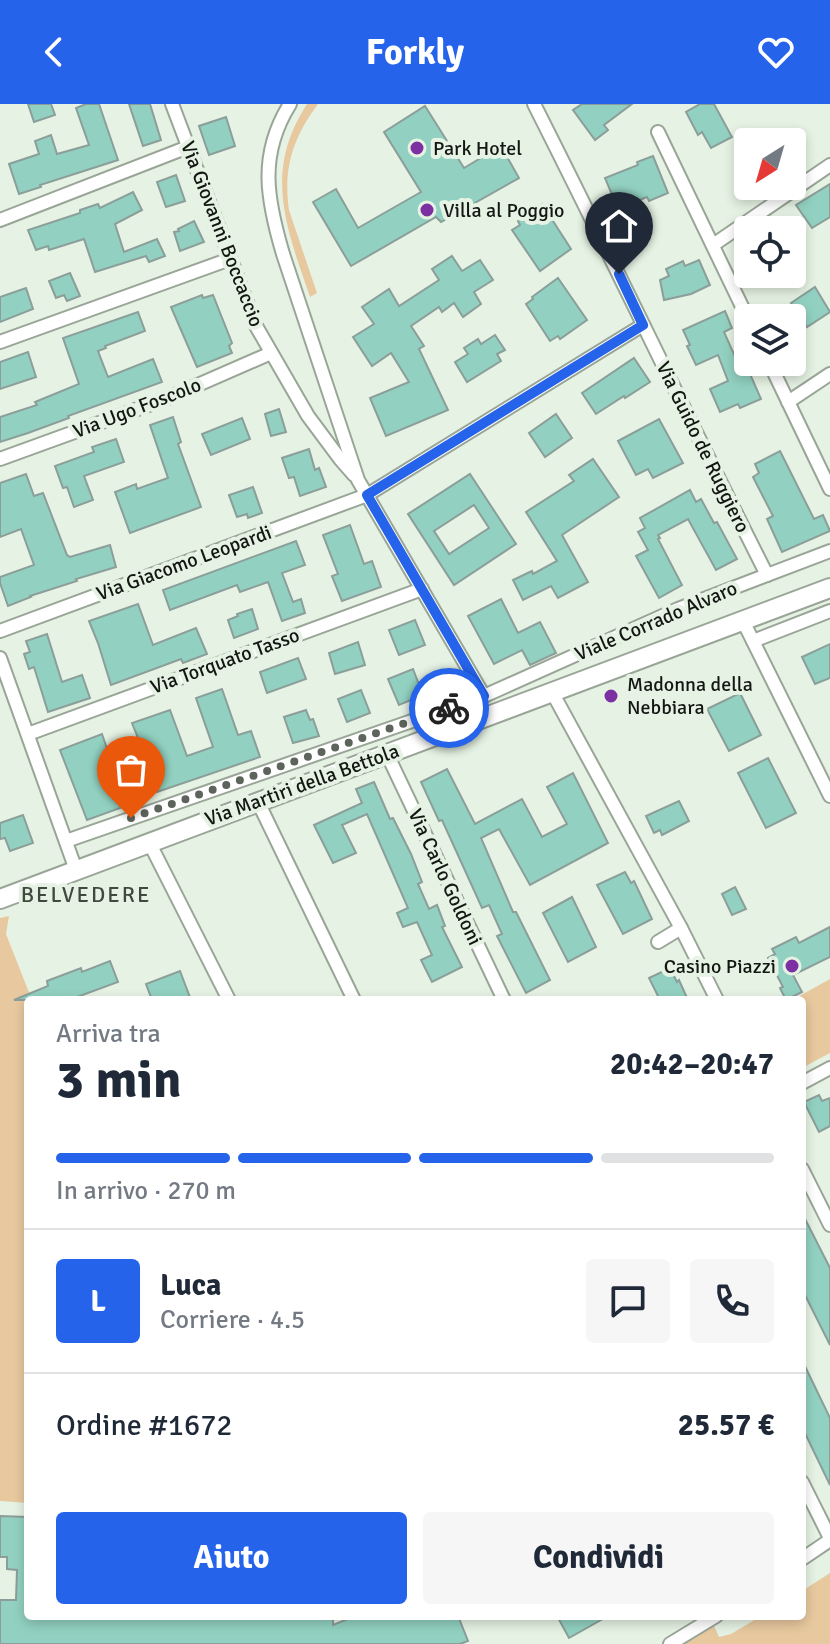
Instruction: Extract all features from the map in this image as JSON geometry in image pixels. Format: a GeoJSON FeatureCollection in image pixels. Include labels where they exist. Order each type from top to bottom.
{"type":"FeatureCollection","features":[{"type":"Feature","properties":{"kind":"main road","name":"Via Martiri della Bettola"},"geometry":{"type":"LineString","coordinates":[[0,899],[830,588]]}},
{"type":"Feature","properties":{"kind":"street","name":"Via Giovanni Boccaccio"},"geometry":{"type":"LineString","coordinates":[[172,104],[256,326],[308,416],[358,480]]}},
{"type":"Feature","properties":{"kind":"street"},"geometry":{"type":"LineString","coordinates":[[275,104],[278,123]]}},
{"type":"Feature","properties":{"kind":"street"},"geometry":{"type":"LineString","coordinates":[[290,104],[278,123],[268,161],[267,180],[275,227],[358,480],[484,696]]}},
{"type":"Feature","properties":{"kind":"street","name":"Via Guido de Ruggiero"},"geometry":{"type":"LineString","coordinates":[[534,104],[767,575]]}},
{"type":"Feature","properties":{"kind":"street"},"geometry":{"type":"LineString","coordinates":[[658,132],[741,304]]}},
{"type":"Feature","properties":{"kind":"street"},"geometry":{"type":"LineString","coordinates":[[0,220],[188,147]]}},
{"type":"Feature","properties":{"kind":"street"},"geometry":{"type":"LineString","coordinates":[[713,245],[830,165]]}},
{"type":"Feature","properties":{"kind":"street"},"geometry":{"type":"LineString","coordinates":[[0,342],[230,259]]}},
{"type":"Feature","properties":{"kind":"street","name":"Via Giacomo Leopardi"},"geometry":{"type":"LineString","coordinates":[[0,631],[367,495],[643,325]]}},
{"type":"Feature","properties":{"kind":"street","name":"Via Ugo Foscolo"},"geometry":{"type":"LineString","coordinates":[[0,459],[168,398],[271,353]]}},
{"type":"Feature","properties":{"kind":"street"},"geometry":{"type":"LineString","coordinates":[[788,402],[830,374]]}},
{"type":"Feature","properties":{"kind":"street"},"geometry":{"type":"LineString","coordinates":[[776,376],[830,489]]}},
{"type":"Feature","properties":{"kind":"street","name":"Viale Corrado Alvaro"},"geometry":{"type":"LineString","coordinates":[[66,841],[484,696],[678,609],[830,551]]}},
{"type":"Feature","properties":{"kind":"street","name":"Via Torquato Tasso"},"geometry":{"type":"LineString","coordinates":[[28,734],[422,589]]}},
{"type":"Feature","properties":{"kind":"street"},"geometry":{"type":"LineString","coordinates":[[753,641],[830,611]]}},
{"type":"Feature","properties":{"kind":"street"},"geometry":{"type":"LineString","coordinates":[[743,621],[830,796]]}},
{"type":"Feature","properties":{"kind":"street"},"geometry":{"type":"LineString","coordinates":[[0,658],[76,870]]}},
{"type":"Feature","properties":{"kind":"street"},"geometry":{"type":"LineString","coordinates":[[552,692],[715,996]]}},
{"type":"Feature","properties":{"kind":"street","name":"Via Carlo Goldoni"},"geometry":{"type":"LineString","coordinates":[[387,754],[502,996]]}},
{"type":"Feature","properties":{"kind":"street"},"geometry":{"type":"LineString","coordinates":[[258,802],[352,996]]}},
{"type":"Feature","properties":{"kind":"street"},"geometry":{"type":"LineString","coordinates":[[149,842],[227,996]]}},
{"type":"Feature","properties":{"kind":"street"},"geometry":{"type":"LineString","coordinates":[[658,942],[681,928]]}},
{"type":"Feature","properties":{"kind":"street"},"geometry":{"type":"LineString","coordinates":[[806,1081],[830,1068]]}},
{"type":"Feature","properties":{"kind":"street"},"geometry":{"type":"LineString","coordinates":[[806,1177],[830,1225]]}},
{"type":"Feature","properties":{"kind":"street"},"geometry":{"type":"LineString","coordinates":[[806,1490],[830,1539],[806,1556]]}},
{"type":"Feature","properties":{"kind":"street"},"geometry":{"type":"LineString","coordinates":[[670,1644],[709,1620]]}},
{"type":"Feature","properties":{"kind":"shaded area"},"geometry":{"type":"Polygon","coordinates":[[[307,104],[318,104],[296,141],[289,167],[287,195],[289,210],[317,293],[310,297],[287,223],[282,176],[294,129],[307,104]]]}},
{"type":"Feature","properties":{"kind":"shaded area"},"geometry":{"type":"Polygon","coordinates":[[[9,916],[6,934],[30,996],[24,996],[24,1503],[0,1501],[0,918],[9,916]]]}},
{"type":"Feature","properties":{"kind":"shaded area"},"geometry":{"type":"Polygon","coordinates":[[[830,979],[830,1053],[806,1066],[806,996],[799,996],[830,979]]]}},
{"type":"Feature","properties":{"kind":"shaded area"},"geometry":{"type":"Polygon","coordinates":[[[830,1573],[830,1644],[670,1644],[709,1620],[719,1637],[731,1634],[754,1620],[806,1620],[806,1588],[830,1573]]]}},
{"type":"Feature","properties":{"kind":"building"},"geometry":{"type":"Polygon","coordinates":[[[28,104],[51,104],[55,115],[34,122],[28,104]]]}},
{"type":"Feature","properties":{"kind":"building"},"geometry":{"type":"Polygon","coordinates":[[[99,104],[118,160],[19,194],[9,164],[39,154],[35,141],[51,135],[57,154],[89,145],[76,108],[99,104]]]}},
{"type":"Feature","properties":{"kind":"building"},"geometry":{"type":"Polygon","coordinates":[[[129,104],[150,104],[161,140],[143,146],[129,104]]]}},
{"type":"Feature","properties":{"kind":"building"},"geometry":{"type":"Polygon","coordinates":[[[582,104],[632,104],[604,125],[608,130],[595,140],[573,110],[582,104]]]}},
{"type":"Feature","properties":{"kind":"building"},"geometry":{"type":"Polygon","coordinates":[[[700,104],[714,104],[732,137],[711,148],[702,132],[698,135],[686,112],[700,104]]]}},
{"type":"Feature","properties":{"kind":"building","name":"Villa al Poggio"},"geometry":{"type":"Polygon","coordinates":[[[425,106],[464,168],[501,146],[519,178],[441,222],[436,217],[351,266],[313,202],[336,189],[358,228],[421,192],[384,132],[425,106]]]}},
{"type":"Feature","properties":{"kind":"building"},"geometry":{"type":"Polygon","coordinates":[[[226,117],[235,146],[209,155],[199,126],[226,117]]]}},
{"type":"Feature","properties":{"kind":"building"},"geometry":{"type":"Polygon","coordinates":[[[653,156],[668,193],[649,201],[647,197],[618,209],[605,178],[653,156]]]}},
{"type":"Feature","properties":{"kind":"building"},"geometry":{"type":"Polygon","coordinates":[[[176,175],[185,201],[166,207],[157,182],[176,175]]]}},
{"type":"Feature","properties":{"kind":"building"},"geometry":{"type":"Polygon","coordinates":[[[830,184],[830,217],[812,228],[796,205],[830,184]]]}},
{"type":"Feature","properties":{"kind":"building"},"geometry":{"type":"Polygon","coordinates":[[[133,192],[142,210],[115,224],[124,252],[157,239],[165,256],[149,262],[146,256],[95,272],[84,239],[49,250],[48,246],[36,250],[28,230],[98,204],[100,208],[133,192]]]}},
{"type":"Feature","properties":{"kind":"building"},"geometry":{"type":"Polygon","coordinates":[[[542,204],[571,249],[540,271],[512,230],[520,225],[518,221],[542,204]]]}},
{"type":"Feature","properties":{"kind":"building"},"geometry":{"type":"Polygon","coordinates":[[[194,221],[204,242],[180,251],[174,232],[194,221]]]}},
{"type":"Feature","properties":{"kind":"building"},"geometry":{"type":"Polygon","coordinates":[[[452,256],[462,271],[480,260],[493,280],[474,292],[481,304],[463,317],[454,303],[442,312],[439,307],[411,326],[424,346],[419,349],[448,410],[386,436],[370,398],[409,382],[391,353],[372,366],[353,337],[374,324],[362,307],[389,289],[399,306],[439,280],[432,269],[452,256]]]}},
{"type":"Feature","properties":{"kind":"building"},"geometry":{"type":"Polygon","coordinates":[[[699,260],[710,285],[691,294],[664,300],[660,280],[669,276],[666,269],[683,261],[685,266],[699,260]]]}},
{"type":"Feature","properties":{"kind":"building"},"geometry":{"type":"Polygon","coordinates":[[[70,273],[80,296],[67,301],[64,295],[56,298],[49,281],[70,273]]]}},
{"type":"Feature","properties":{"kind":"building"},"geometry":{"type":"Polygon","coordinates":[[[558,278],[587,320],[560,339],[558,336],[550,341],[526,304],[558,278]]]}},
{"type":"Feature","properties":{"kind":"building"},"geometry":{"type":"Polygon","coordinates":[[[815,287],[830,312],[807,327],[806,304],[791,303],[815,287]]]}},
{"type":"Feature","properties":{"kind":"building"},"geometry":{"type":"Polygon","coordinates":[[[26,288],[33,309],[0,322],[0,297],[26,288]]]}},
{"type":"Feature","properties":{"kind":"building"},"geometry":{"type":"Polygon","coordinates":[[[202,295],[203,298],[213,295],[232,343],[229,346],[232,353],[197,367],[171,307],[202,295]]]}},
{"type":"Feature","properties":{"kind":"building"},"geometry":{"type":"Polygon","coordinates":[[[725,311],[732,328],[724,332],[734,354],[734,376],[751,376],[761,399],[720,412],[710,389],[728,381],[718,355],[696,365],[683,330],[725,311]]]}},
{"type":"Feature","properties":{"kind":"building"},"geometry":{"type":"Polygon","coordinates":[[[138,312],[145,331],[98,351],[108,377],[153,359],[162,382],[0,442],[0,417],[37,405],[35,402],[79,384],[63,338],[138,312]]]}},
{"type":"Feature","properties":{"kind":"building"},"geometry":{"type":"Polygon","coordinates":[[[495,335],[505,350],[497,354],[501,361],[467,382],[455,362],[468,354],[464,348],[478,339],[481,344],[495,335]]]}},
{"type":"Feature","properties":{"kind":"building"},"geometry":{"type":"Polygon","coordinates":[[[28,352],[36,377],[0,389],[0,362],[28,352]]]}},
{"type":"Feature","properties":{"kind":"building"},"geometry":{"type":"Polygon","coordinates":[[[634,358],[650,382],[596,414],[582,393],[634,358]]]}},
{"type":"Feature","properties":{"kind":"building"},"geometry":{"type":"Polygon","coordinates":[[[279,409],[286,432],[271,436],[265,414],[279,409]]]}},
{"type":"Feature","properties":{"kind":"building"},"geometry":{"type":"Polygon","coordinates":[[[556,414],[572,438],[545,457],[529,433],[556,414]]]}},
{"type":"Feature","properties":{"kind":"building"},"geometry":{"type":"Polygon","coordinates":[[[173,417],[181,442],[178,444],[201,507],[130,533],[115,492],[136,484],[137,489],[168,478],[150,425],[173,417]]]}},
{"type":"Feature","properties":{"kind":"building"},"geometry":{"type":"Polygon","coordinates":[[[242,418],[250,439],[211,455],[202,434],[242,418]]]}},
{"type":"Feature","properties":{"kind":"building"},"geometry":{"type":"Polygon","coordinates":[[[659,419],[683,463],[653,478],[648,469],[636,475],[618,441],[659,419]]]}},
{"type":"Feature","properties":{"kind":"building"},"geometry":{"type":"Polygon","coordinates":[[[116,439],[124,462],[84,476],[93,500],[74,507],[55,466],[94,452],[92,447],[116,439]]]}},
{"type":"Feature","properties":{"kind":"building"},"geometry":{"type":"Polygon","coordinates":[[[309,449],[315,470],[319,468],[326,487],[300,496],[294,477],[289,478],[282,458],[309,449]]]}},
{"type":"Feature","properties":{"kind":"building"},"geometry":{"type":"Polygon","coordinates":[[[780,451],[814,519],[823,515],[830,531],[782,552],[767,519],[773,516],[753,477],[759,473],[755,464],[780,451]]]}},
{"type":"Feature","properties":{"kind":"building"},"geometry":{"type":"Polygon","coordinates":[[[593,459],[619,497],[562,535],[588,582],[558,598],[551,586],[523,600],[513,580],[532,571],[533,574],[557,561],[526,512],[574,481],[569,475],[593,459]]]}},
{"type":"Feature","properties":{"kind":"building"},"geometry":{"type":"Polygon","coordinates":[[[26,474],[34,496],[43,493],[67,555],[70,557],[110,545],[116,567],[8,606],[0,577],[34,565],[21,529],[0,537],[0,483],[26,474]]]}},
{"type":"Feature","properties":{"kind":"building"},"geometry":{"type":"Polygon","coordinates":[[[470,474],[516,544],[454,585],[408,514],[470,474]],[[474,505],[434,531],[449,554],[489,528],[474,505]]]}},
{"type":"Feature","properties":{"kind":"building"},"geometry":{"type":"Polygon","coordinates":[[[253,487],[262,513],[248,518],[247,514],[237,517],[229,495],[253,487]]]}},
{"type":"Feature","properties":{"kind":"building"},"geometry":{"type":"Polygon","coordinates":[[[690,490],[696,502],[701,499],[714,523],[717,522],[737,559],[716,570],[688,519],[658,535],[682,585],[659,598],[636,556],[648,550],[638,532],[645,528],[640,518],[690,490]]]}},
{"type":"Feature","properties":{"kind":"building"},"geometry":{"type":"Polygon","coordinates":[[[350,525],[364,564],[372,561],[381,587],[342,601],[332,576],[338,574],[323,535],[350,525]]]}},
{"type":"Feature","properties":{"kind":"building"},"geometry":{"type":"Polygon","coordinates":[[[296,541],[305,565],[282,573],[293,602],[301,599],[305,613],[282,621],[268,582],[240,592],[237,585],[170,610],[163,590],[296,541]]]}},
{"type":"Feature","properties":{"kind":"building"},"geometry":{"type":"Polygon","coordinates":[[[501,599],[518,633],[540,622],[556,653],[530,665],[522,650],[494,664],[468,616],[501,599]]]}},
{"type":"Feature","properties":{"kind":"building"},"geometry":{"type":"Polygon","coordinates":[[[138,604],[153,645],[196,628],[207,654],[183,663],[181,659],[111,685],[89,621],[138,604]]]}},
{"type":"Feature","properties":{"kind":"building"},"geometry":{"type":"Polygon","coordinates":[[[252,609],[258,629],[234,638],[228,620],[252,609]]]}},
{"type":"Feature","properties":{"kind":"building"},"geometry":{"type":"Polygon","coordinates":[[[415,620],[425,645],[399,655],[389,630],[415,620]]]}},
{"type":"Feature","properties":{"kind":"building"},"geometry":{"type":"Polygon","coordinates":[[[47,634],[62,682],[82,675],[90,698],[48,712],[34,667],[29,669],[24,654],[30,652],[26,641],[47,634]]]}},
{"type":"Feature","properties":{"kind":"building"},"geometry":{"type":"Polygon","coordinates":[[[358,642],[365,665],[335,674],[329,653],[358,642]]]}},
{"type":"Feature","properties":{"kind":"building"},"geometry":{"type":"Polygon","coordinates":[[[830,644],[830,678],[815,684],[802,657],[830,644]]]}},
{"type":"Feature","properties":{"kind":"building"},"geometry":{"type":"Polygon","coordinates":[[[298,658],[306,679],[267,693],[260,672],[298,658]]]}},
{"type":"Feature","properties":{"kind":"building"},"geometry":{"type":"Polygon","coordinates":[[[413,669],[423,695],[399,705],[388,679],[413,669]]]}},
{"type":"Feature","properties":{"kind":"building"},"geometry":{"type":"Polygon","coordinates":[[[222,689],[238,735],[251,731],[260,757],[157,792],[132,723],[170,710],[187,756],[213,747],[196,698],[222,689]]]}},
{"type":"Feature","properties":{"kind":"building"},"geometry":{"type":"Polygon","coordinates":[[[361,690],[370,713],[347,722],[338,699],[361,690]]]}},
{"type":"Feature","properties":{"kind":"building"},"geometry":{"type":"Polygon","coordinates":[[[740,693],[761,735],[729,751],[707,709],[740,693]]]}},
{"type":"Feature","properties":{"kind":"building"},"geometry":{"type":"Polygon","coordinates":[[[306,710],[319,736],[293,743],[284,717],[306,710]]]}},
{"type":"Feature","properties":{"kind":"building"},"geometry":{"type":"Polygon","coordinates":[[[102,734],[115,772],[120,770],[134,803],[87,820],[60,750],[102,734]]]}},
{"type":"Feature","properties":{"kind":"building"},"geometry":{"type":"Polygon","coordinates":[[[768,758],[796,813],[766,828],[738,773],[768,758]]]}},
{"type":"Feature","properties":{"kind":"building"},"geometry":{"type":"Polygon","coordinates":[[[447,769],[475,824],[522,799],[542,837],[567,824],[547,787],[573,773],[608,843],[530,885],[499,829],[481,838],[513,912],[516,912],[550,980],[526,993],[497,936],[502,934],[489,905],[482,908],[421,782],[447,769]]]}},
{"type":"Feature","properties":{"kind":"building"},"geometry":{"type":"Polygon","coordinates":[[[374,782],[390,819],[393,818],[411,854],[422,882],[418,884],[429,909],[437,905],[445,926],[442,927],[462,967],[432,982],[421,960],[432,955],[417,922],[403,927],[397,913],[408,908],[367,814],[342,825],[356,853],[333,863],[314,825],[362,803],[356,789],[374,782]]]}},
{"type":"Feature","properties":{"kind":"building"},"geometry":{"type":"Polygon","coordinates":[[[679,801],[689,821],[662,835],[660,830],[654,833],[646,816],[679,801]]]}},
{"type":"Feature","properties":{"kind":"building"},"geometry":{"type":"Polygon","coordinates":[[[23,815],[33,843],[10,851],[5,838],[0,839],[0,823],[23,815]]]}},
{"type":"Feature","properties":{"kind":"building"},"geometry":{"type":"Polygon","coordinates":[[[625,872],[631,883],[634,881],[652,919],[623,934],[597,885],[625,872]]]}},
{"type":"Feature","properties":{"kind":"building"},"geometry":{"type":"Polygon","coordinates":[[[735,887],[746,909],[732,915],[722,894],[735,887]]]}},
{"type":"Feature","properties":{"kind":"building"},"geometry":{"type":"Polygon","coordinates":[[[572,897],[596,947],[568,962],[543,913],[572,897]]]}},
{"type":"Feature","properties":{"kind":"building","name":"Casino Piazzi"},"geometry":{"type":"Polygon","coordinates":[[[830,927],[830,957],[793,975],[802,992],[784,996],[780,988],[783,987],[768,958],[775,954],[772,949],[796,937],[799,943],[830,927]]]}},
{"type":"Feature","properties":{"kind":"building"},"geometry":{"type":"Polygon","coordinates":[[[110,961],[118,982],[80,996],[24,996],[24,1000],[14,1000],[48,986],[47,981],[81,968],[82,972],[110,961]]]}},
{"type":"Feature","properties":{"kind":"building"},"geometry":{"type":"Polygon","coordinates":[[[670,968],[686,996],[658,996],[649,978],[670,968]]]}},
{"type":"Feature","properties":{"kind":"building"},"geometry":{"type":"Polygon","coordinates":[[[180,971],[189,996],[150,996],[146,984],[180,971]]]}},
{"type":"Feature","properties":{"kind":"building"},"geometry":{"type":"Polygon","coordinates":[[[819,1095],[822,1101],[830,1098],[830,1126],[819,1132],[806,1101],[819,1095]]]}},
{"type":"Feature","properties":{"kind":"building"},"geometry":{"type":"Polygon","coordinates":[[[806,1221],[830,1268],[830,1345],[806,1297],[806,1221]]]}},
{"type":"Feature","properties":{"kind":"building"},"geometry":{"type":"Polygon","coordinates":[[[806,1368],[830,1418],[830,1485],[806,1435],[806,1368]]]}},
{"type":"Feature","properties":{"kind":"building"},"geometry":{"type":"Polygon","coordinates":[[[0,1516],[24,1517],[24,1620],[333,1620],[333,1625],[345,1620],[460,1620],[468,1641],[460,1644],[0,1644],[0,1600],[16,1600],[17,1570],[7,1569],[7,1557],[0,1557],[0,1516]]]}},
{"type":"Feature","properties":{"kind":"building"},"geometry":{"type":"Polygon","coordinates":[[[559,1620],[601,1620],[569,1638],[559,1620]]]}},
{"type":"Feature","properties":{"kind":"way so far"},"geometry":{"type":"LineString","coordinates":[[131,818],[449,708]]}},
{"type":"Feature","properties":{"kind":"place","name":"Park Hotel"},"geometry":{"type":"Point","coordinates":[417,148]}},
{"type":"Feature","properties":{"kind":"place","name":"Villa al Poggio"},"geometry":{"type":"Point","coordinates":[427,210]}},
{"type":"Feature","properties":{"kind":"place","name":"Madonna della Nebbiara"},"geometry":{"type":"Point","coordinates":[611,696]}},
{"type":"Feature","properties":{"kind":"place","name":"Casino Piazzi"},"geometry":{"type":"Point","coordinates":[792,966]}},
{"type":"Feature","properties":{"kind":"district","name":"BELVEDERE"},"geometry":{"type":"Point","coordinates":[86,894]}},
{"type":"Feature","properties":{"kind":"route"},"geometry":{"type":"LineString","coordinates":[[449,708],[484,696],[367,495],[643,325],[619,274]]}}]}
